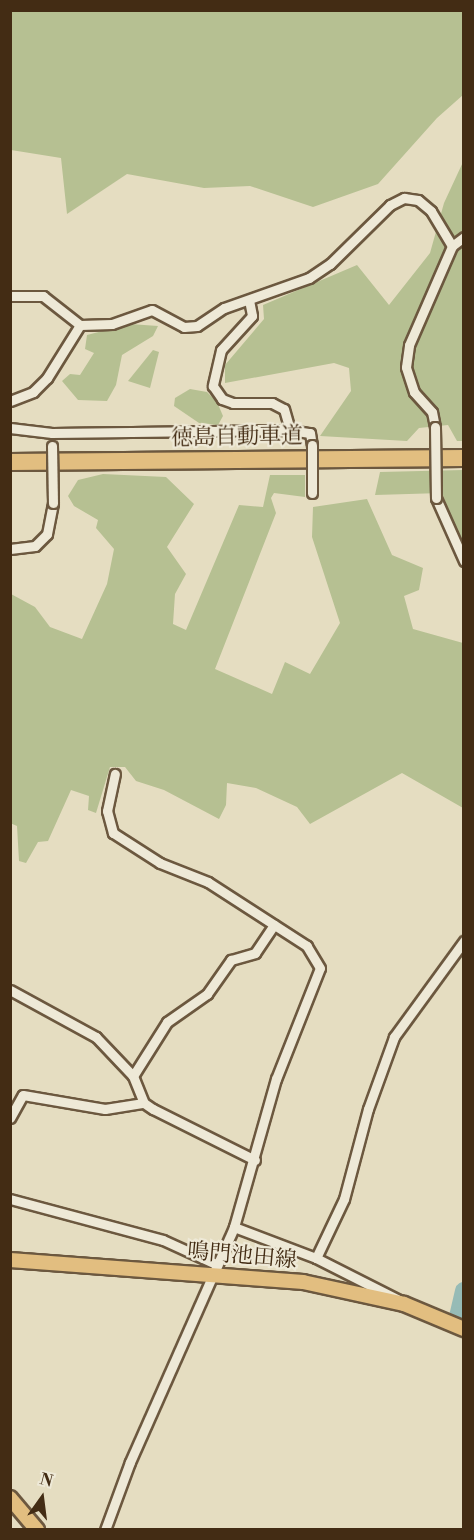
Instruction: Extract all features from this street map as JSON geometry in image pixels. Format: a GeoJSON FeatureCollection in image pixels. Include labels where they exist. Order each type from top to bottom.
{"type":"FeatureCollection","features":[{"type":"Feature","properties":{"kind":"highway","name":"徳島自動車道"},"geometry":{"type":"LineString","coordinates":[[10,462],[464,458]]}},
{"type":"Feature","properties":{"kind":"main road","name":"鳴門池田線"},"geometry":{"type":"LineString","coordinates":[[10,1260],[215,1270],[303,1282],[404,1304],[464,1329]]}},
{"type":"Feature","properties":{"kind":"main road"},"geometry":{"type":"LineString","coordinates":[[10,1498],[37,1530]]}},
{"type":"Feature","properties":{"kind":"street"},"geometry":{"type":"LineString","coordinates":[[10,296],[43,297],[80,325],[112,324],[153,310],[184,327],[197,326],[224,308],[309,278],[330,264],[390,205],[404,198],[418,200],[430,211],[452,246]]}},
{"type":"Feature","properties":{"kind":"street"},"geometry":{"type":"LineString","coordinates":[[464,237],[452,246],[419,314],[406,367],[414,392],[432,412],[435,427],[436,498],[464,561]]}},
{"type":"Feature","properties":{"kind":"street"},"geometry":{"type":"LineString","coordinates":[[249,300],[252,316],[221,350],[213,386],[222,399],[232,403],[272,403],[284,409],[290,430]]}},
{"type":"Feature","properties":{"kind":"street"},"geometry":{"type":"LineString","coordinates":[[10,401],[33,392],[47,378],[80,325]]}},
{"type":"Feature","properties":{"kind":"street"},"geometry":{"type":"LineString","coordinates":[[10,428],[52,433],[290,430],[310,433],[312,493]]}},
{"type":"Feature","properties":{"kind":"street"},"geometry":{"type":"LineString","coordinates":[[10,549],[35,546],[47,534],[53,503],[52,433]]}},
{"type":"Feature","properties":{"kind":"street"},"geometry":{"type":"LineString","coordinates":[[105,1530],[130,1462],[234,1227],[255,1160],[276,1079],[320,968],[307,946],[208,882],[160,863],[113,833],[107,811],[115,774]]}},
{"type":"Feature","properties":{"kind":"street"},"geometry":{"type":"LineString","coordinates":[[133,1076],[167,1022],[207,994],[226,963],[255,953],[274,925]]}},
{"type":"Feature","properties":{"kind":"street"},"geometry":{"type":"LineString","coordinates":[[316,1258],[344,1199],[368,1108],[394,1037],[464,940]]}},
{"type":"Feature","properties":{"kind":"street"},"geometry":{"type":"LineString","coordinates":[[10,990],[96,1037],[133,1076],[144,1103]]}},
{"type":"Feature","properties":{"kind":"street"},"geometry":{"type":"LineString","coordinates":[[11,1116],[24,1095],[105,1109],[144,1103],[255,1160]]}},
{"type":"Feature","properties":{"kind":"street"},"geometry":{"type":"LineString","coordinates":[[10,1199],[163,1240],[215,1270]]}},
{"type":"Feature","properties":{"kind":"street"},"geometry":{"type":"LineString","coordinates":[[234,1227],[316,1258],[404,1304]]}},
{"type":"Feature","properties":{"kind":"green space"},"geometry":{"type":"Polygon","coordinates":[[[11,10],[463,11],[463,95],[437,118],[378,184],[313,207],[250,186],[204,188],[127,174],[67,214],[61,158],[11,150],[11,10]]]}},
{"type":"Feature","properties":{"kind":"green space"},"geometry":{"type":"Polygon","coordinates":[[[463,162],[463,441],[457,441],[448,425],[419,428],[407,441],[320,436],[351,391],[349,368],[334,363],[225,383],[225,365],[264,319],[263,305],[357,265],[389,305],[430,253],[444,203],[463,162]]]}},
{"type":"Feature","properties":{"kind":"green space"},"geometry":{"type":"Polygon","coordinates":[[[130,324],[158,326],[153,336],[122,355],[116,385],[107,401],[78,400],[62,381],[70,374],[80,375],[94,353],[85,349],[87,335],[130,324]]]}},
{"type":"Feature","properties":{"kind":"green space"},"geometry":{"type":"Polygon","coordinates":[[[153,350],[159,352],[150,388],[128,381],[153,350]]]}},
{"type":"Feature","properties":{"kind":"green space"},"geometry":{"type":"Polygon","coordinates":[[[190,389],[207,392],[217,402],[223,416],[218,425],[199,423],[174,406],[175,398],[190,389]]]}},
{"type":"Feature","properties":{"kind":"green space"},"geometry":{"type":"Polygon","coordinates":[[[463,470],[463,546],[442,493],[375,495],[380,472],[463,470]]]}},
{"type":"Feature","properties":{"kind":"green space"},"geometry":{"type":"Polygon","coordinates":[[[103,474],[166,477],[194,504],[167,547],[186,574],[175,594],[173,624],[186,630],[239,505],[263,507],[270,475],[305,475],[305,497],[274,493],[271,498],[276,513],[215,669],[272,694],[285,662],[310,674],[340,623],[312,537],[313,507],[367,499],[392,555],[423,568],[419,590],[404,596],[413,629],[463,643],[463,808],[402,773],[310,824],[297,807],[256,788],[227,783],[226,805],[219,819],[164,790],[136,781],[125,767],[110,767],[96,813],[88,810],[89,796],[71,790],[48,841],[38,842],[26,863],[19,861],[17,826],[10,823],[11,594],[35,607],[50,627],[82,639],[107,584],[114,549],[96,528],[98,520],[74,506],[68,496],[78,480],[103,474]]]}},
{"type":"Feature","properties":{"kind":"waterway"},"geometry":{"type":"LineString","coordinates":[[464,1291],[458,1316],[464,1318]]}}]}
